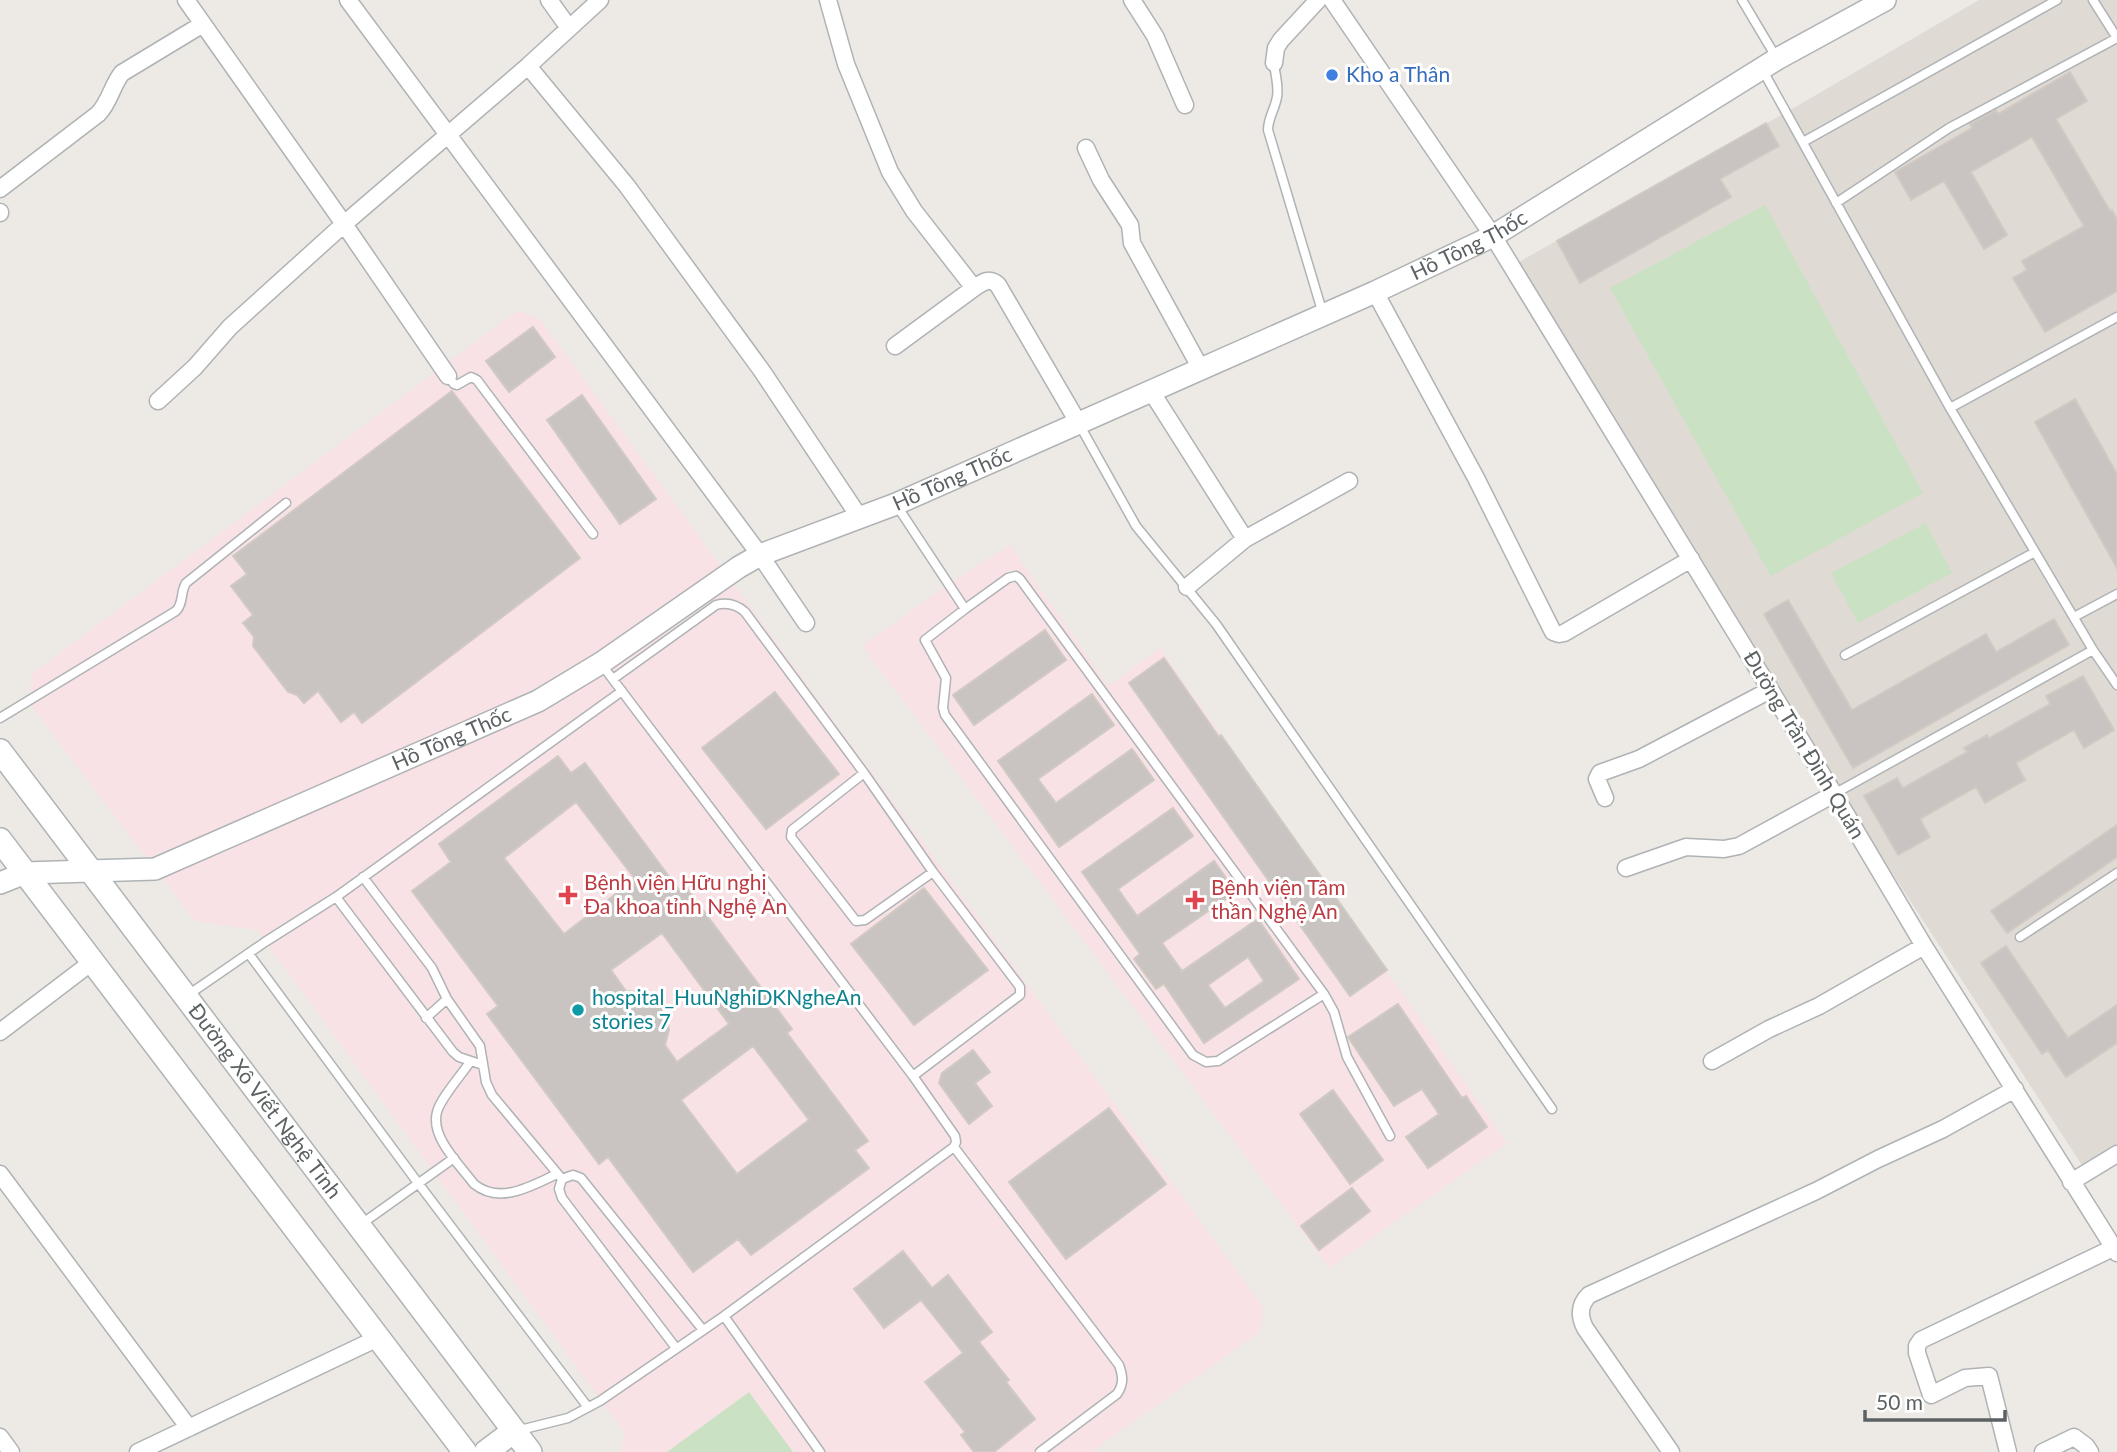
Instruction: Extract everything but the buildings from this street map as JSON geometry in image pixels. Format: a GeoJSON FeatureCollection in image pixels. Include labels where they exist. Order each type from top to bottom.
{"type":"FeatureCollection","features":[{"type":"Feature","properties":{"kind":"main road","name":"Đường Xô Viết Nghệ Tĩnh"},"geometry":{"type":"LineString","coordinates":[[0,751],[530,1452]]}},
{"type":"Feature","properties":{"kind":"main road"},"geometry":{"type":"LineString","coordinates":[[0,840],[465,1452]]}},
{"type":"Feature","properties":{"kind":"main road"},"geometry":{"type":"LineString","coordinates":[[486,1452],[514,1431]]}},
{"type":"Feature","properties":{"kind":"street"},"geometry":{"type":"LineString","coordinates":[[186,0],[448,376]]}},
{"type":"Feature","properties":{"kind":"street"},"geometry":{"type":"LineString","coordinates":[[348,0],[760,555],[806,623]]}},
{"type":"Feature","properties":{"kind":"street"},"geometry":{"type":"LineString","coordinates":[[549,0],[569,28]]}},
{"type":"Feature","properties":{"kind":"street"},"geometry":{"type":"LineString","coordinates":[[158,401],[195,367],[230,327],[600,0]]}},
{"type":"Feature","properties":{"kind":"street"},"geometry":{"type":"LineString","coordinates":[[828,0],[846,64],[890,172],[914,211],[974,288]]}},
{"type":"Feature","properties":{"kind":"street"},"geometry":{"type":"LineString","coordinates":[[1132,0],[1155,36],[1185,105]]}},
{"type":"Feature","properties":{"kind":"street"},"geometry":{"type":"LineString","coordinates":[[1273,63],[1281,40],[1318,0]]}},
{"type":"Feature","properties":{"kind":"street","name":"Đường Trần Đình Quán"},"geometry":{"type":"LineString","coordinates":[[1332,0],[1493,236],[1924,946],[2115,1251]]}},
{"type":"Feature","properties":{"kind":"street","name":"Hồ Tông Thốc"},"geometry":{"type":"LineString","coordinates":[[0,883],[25,873],[155,869],[607,671],[739,567],[760,555],[896,504],[1375,292],[1493,236],[1769,64],[1885,0]]}},
{"type":"Feature","properties":{"kind":"street"},"geometry":{"type":"LineString","coordinates":[[0,190],[99,114],[122,73],[203,24]]}},
{"type":"Feature","properties":{"kind":"street"},"geometry":{"type":"LineString","coordinates":[[528,66],[626,186],[674,251],[762,371],[860,518]]}},
{"type":"Feature","properties":{"kind":"street"},"geometry":{"type":"LineString","coordinates":[[1086,148],[1101,180],[1130,225],[1132,243],[1201,369]]}},
{"type":"Feature","properties":{"kind":"street"},"geometry":{"type":"LineString","coordinates":[[895,346],[974,288],[987,280],[993,281],[999,285],[1079,424]]}},
{"type":"Feature","properties":{"kind":"street"},"geometry":{"type":"LineString","coordinates":[[1375,292],[1476,478],[1553,632],[1564,632],[1691,559]]}},
{"type":"Feature","properties":{"kind":"street"},"geometry":{"type":"LineString","coordinates":[[1151,391],[1245,539]]}},
{"type":"Feature","properties":{"kind":"street"},"geometry":{"type":"LineString","coordinates":[[1187,587],[1245,539],[1349,481]]}},
{"type":"Feature","properties":{"kind":"street"},"geometry":{"type":"LineString","coordinates":[[1605,798],[1597,779],[1600,773],[1639,759],[1770,690]]}},
{"type":"Feature","properties":{"kind":"street"},"geometry":{"type":"LineString","coordinates":[[1626,868],[1686,847],[1724,849],[1739,846],[1833,794]]}},
{"type":"Feature","properties":{"kind":"street"},"geometry":{"type":"LineString","coordinates":[[1712,1061],[1769,1029],[1826,1002],[1924,946]]}},
{"type":"Feature","properties":{"kind":"street"},"geometry":{"type":"LineString","coordinates":[[0,1032],[92,962]]}},
{"type":"Feature","properties":{"kind":"street"},"geometry":{"type":"LineString","coordinates":[[1671,1452],[1582,1321],[1581,1309],[1589,1294],[1816,1191],[1943,1129],[2015,1089]]}},
{"type":"Feature","properties":{"kind":"street"},"geometry":{"type":"LineString","coordinates":[[2071,1182],[2117,1154]]}},
{"type":"Feature","properties":{"kind":"street"},"geometry":{"type":"LineString","coordinates":[[0,1174],[189,1428]]}},
{"type":"Feature","properties":{"kind":"street"},"geometry":{"type":"LineString","coordinates":[[2008,1452],[1989,1376],[1965,1378],[1931,1395],[1917,1353],[1920,1340],[2115,1251]]}},
{"type":"Feature","properties":{"kind":"street"},"geometry":{"type":"LineString","coordinates":[[138,1452],[378,1338]]}},
{"type":"Feature","properties":{"kind":"street"},"geometry":{"type":"LineString","coordinates":[[0,1437],[11,1452]]}},
{"type":"Feature","properties":{"kind":"street"},"geometry":{"type":"LineString","coordinates":[[2043,1452],[2074,1437],[2090,1452]]}},
{"type":"Feature","properties":{"kind":"lane"},"geometry":{"type":"LineString","coordinates":[[1742,0],[1803,142],[1836,203],[1951,408],[2093,650],[2117,685]]}},
{"type":"Feature","properties":{"kind":"lane"},"geometry":{"type":"LineString","coordinates":[[1803,142],[2057,0]]}},
{"type":"Feature","properties":{"kind":"lane"},"geometry":{"type":"LineString","coordinates":[[1836,203],[1949,128],[2117,38],[2093,0]]}},
{"type":"Feature","properties":{"kind":"lane"},"geometry":{"type":"LineString","coordinates":[[1273,63],[1278,95],[1268,121],[1268,130],[1323,314]]}},
{"type":"Feature","properties":{"kind":"lane"},"geometry":{"type":"LineString","coordinates":[[1951,408],[2117,317]]}},
{"type":"Feature","properties":{"kind":"lane"},"geometry":{"type":"LineString","coordinates":[[448,376],[457,385],[471,377],[477,380],[593,534]]}},
{"type":"Feature","properties":{"kind":"lane"},"geometry":{"type":"LineString","coordinates":[[1079,424],[1136,526],[1216,624],[1552,1109]]}},
{"type":"Feature","properties":{"kind":"lane"},"geometry":{"type":"LineString","coordinates":[[0,718],[176,611],[181,604],[182,589],[186,583],[286,503]]}},
{"type":"Feature","properties":{"kind":"lane"},"geometry":{"type":"LineString","coordinates":[[896,504],[965,608]]}},
{"type":"Feature","properties":{"kind":"lane"},"geometry":{"type":"LineString","coordinates":[[1845,655],[2035,552]]}},
{"type":"Feature","properties":{"kind":"lane"},"geometry":{"type":"LineString","coordinates":[[1324,994],[1218,1062],[1206,1062],[1193,1055],[945,715],[943,708],[946,678],[925,640],[1008,578],[1013,576],[1020,579],[1324,994],[1334,1012],[1347,1057],[1390,1136]]}},
{"type":"Feature","properties":{"kind":"lane"},"geometry":{"type":"LineString","coordinates":[[2074,617],[2117,594]]}},
{"type":"Feature","properties":{"kind":"lane"},"geometry":{"type":"LineString","coordinates":[[514,1431],[568,1418],[600,1401],[724,1316],[954,1147],[956,1142],[955,1136],[913,1076],[607,671],[709,608],[722,603],[735,604],[745,612],[1020,988],[1020,995],[913,1076]]}},
{"type":"Feature","properties":{"kind":"lane"},"geometry":{"type":"LineString","coordinates":[[1833,794],[2093,650]]}},
{"type":"Feature","properties":{"kind":"lane"},"geometry":{"type":"LineString","coordinates":[[186,996],[335,897],[622,691]]}},
{"type":"Feature","properties":{"kind":"lane"},"geometry":{"type":"LineString","coordinates":[[864,773],[792,831],[791,836],[856,921],[865,920],[933,872]]}},
{"type":"Feature","properties":{"kind":"lane"},"geometry":{"type":"LineString","coordinates":[[2020,937],[2117,873]]}},
{"type":"Feature","properties":{"kind":"lane"},"geometry":{"type":"LineString","coordinates":[[363,877],[432,968],[447,999],[480,1046],[486,1082],[492,1095],[560,1177],[559,1189],[562,1198],[676,1348]]}},
{"type":"Feature","properties":{"kind":"lane"},"geometry":{"type":"LineString","coordinates":[[335,897],[453,1052],[470,1062],[483,1065]]}},
{"type":"Feature","properties":{"kind":"lane"},"geometry":{"type":"LineString","coordinates":[[249,954],[587,1406]]}},
{"type":"Feature","properties":{"kind":"lane"},"geometry":{"type":"LineString","coordinates":[[426,1018],[447,999]]}},
{"type":"Feature","properties":{"kind":"lane"},"geometry":{"type":"LineString","coordinates":[[470,1062],[437,1112],[437,1131],[474,1184],[498,1194],[521,1191],[560,1177],[573,1175],[581,1178],[703,1330]]}},
{"type":"Feature","properties":{"kind":"lane"},"geometry":{"type":"LineString","coordinates":[[954,1147],[1119,1365],[1122,1374],[1122,1384],[1117,1394],[1040,1452]]}},
{"type":"Feature","properties":{"kind":"lane"},"geometry":{"type":"LineString","coordinates":[[360,1225],[454,1158]]}},
{"type":"Feature","properties":{"kind":"lane"},"geometry":{"type":"LineString","coordinates":[[724,1316],[820,1452]]}},
{"type":"Feature","properties":{"kind":"shaded area"},"geometry":{"type":"Polygon","coordinates":[[[1979,0],[2117,0],[2117,1154],[2087,1173],[1839,791],[1517,263],[1785,113],[1979,0]]]}},
{"type":"Feature","properties":{"kind":"shaded area","name":"Bệnh viện Hữu nghị Đa khoa tỉnh Nghệ An"},"geometry":{"type":"Polygon","coordinates":[[[517,311],[539,318],[1263,1307],[1260,1332],[1091,1452],[621,1452],[624,1432],[257,930],[195,921],[32,707],[31,675],[517,311]]]}},
{"type":"Feature","properties":{"kind":"shaded area","name":"Bệnh viện Tâm thần Nghệ An"},"geometry":{"type":"Polygon","coordinates":[[[1010,545],[1108,686],[1160,648],[1507,1143],[1329,1268],[862,646],[949,584],[1010,545]]]}},
{"type":"Feature","properties":{"kind":"green space"},"geometry":{"type":"Polygon","coordinates":[[[1765,205],[1923,493],[1771,576],[1610,288],[1765,205]]]}},
{"type":"Feature","properties":{"kind":"green space"},"geometry":{"type":"Polygon","coordinates":[[[1926,523],[1952,573],[1858,623],[1831,573],[1926,523]]]}},
{"type":"Feature","properties":{"kind":"green space"},"geometry":{"type":"Polygon","coordinates":[[[749,1392],[793,1452],[667,1452],[749,1392]]]}},
{"type":"Feature","properties":{"kind":"place","name":"Kho a Thân"},"geometry":{"type":"Point","coordinates":[1332,75]}},
{"type":"Feature","properties":{"kind":"place","name":"Bệnh viện Hữu nghị Đa khoa tỉnh Nghệ An"},"geometry":{"type":"Point","coordinates":[568,895]}},
{"type":"Feature","properties":{"kind":"place","name":"Bệnh viện Tâm thần Nghệ An"},"geometry":{"type":"Point","coordinates":[1195,900]}},
{"type":"Feature","properties":{"kind":"place","name":"hospital_HuuNghiDKNgheAn stories 7"},"geometry":{"type":"Point","coordinates":[578,1010]}}]}
